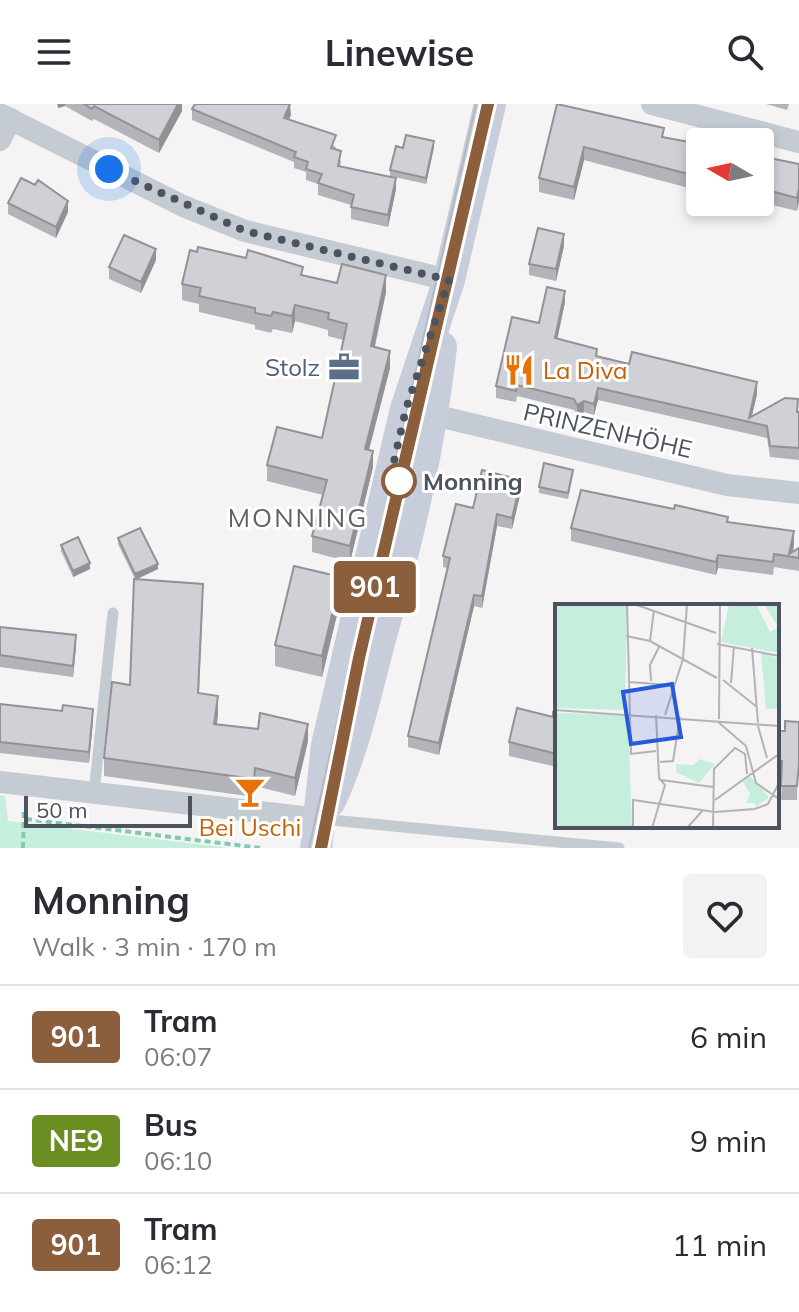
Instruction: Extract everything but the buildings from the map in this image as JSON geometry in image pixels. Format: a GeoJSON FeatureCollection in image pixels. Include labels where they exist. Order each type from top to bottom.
{"type":"FeatureCollection","features":[{"type":"Feature","properties":{"kind":"main road"},"geometry":{"type":"LineString","coordinates":[[318,833],[349,760],[379,588],[490,104]]}},
{"type":"Feature","properties":{"kind":"street"},"geometry":{"type":"LineString","coordinates":[[652,104],[799,142]]}},
{"type":"Feature","properties":{"kind":"street"},"geometry":{"type":"LineString","coordinates":[[0,140],[5,116],[207,216],[245,231],[449,280]]}},
{"type":"Feature","properties":{"kind":"street","name":"PRINZENHÖHE"},"geometry":{"type":"LineString","coordinates":[[420,412],[727,485],[799,493]]}},
{"type":"Feature","properties":{"kind":"street"},"geometry":{"type":"LineString","coordinates":[[11,784],[94,794],[318,833]]}},
{"type":"Feature","properties":{"kind":"lane"},"geometry":{"type":"LineString","coordinates":[[94,794],[113,613]]}},
{"type":"Feature","properties":{"kind":"lane"},"geometry":{"type":"LineString","coordinates":[[318,833],[619,848]]}},
{"type":"Feature","properties":{"kind":"path"},"geometry":{"type":"LineString","coordinates":[[11,784],[26,819],[23,848]]}},
{"type":"Feature","properties":{"kind":"path"},"geometry":{"type":"LineString","coordinates":[[26,819],[260,848]]}},
{"type":"Feature","properties":{"kind":"green space"},"geometry":{"type":"Polygon","coordinates":[[[0,795],[5,796],[8,821],[229,848],[0,848],[0,795]]]}},
{"type":"Feature","properties":{"kind":"tram line"},"geometry":{"type":"LineString","coordinates":[[309,848],[476,104]]}},
{"type":"Feature","properties":{"kind":"tram line","name":"901"},"geometry":{"type":"LineString","coordinates":[[321,848],[359,658],[488,104]]}},
{"type":"Feature","properties":{"kind":"tram line"},"geometry":{"type":"LineString","coordinates":[[321,848],[333,787]]}},
{"type":"Feature","properties":{"kind":"place","name":"Stolz"},"geometry":{"type":"Point","coordinates":[344,367]}},
{"type":"Feature","properties":{"kind":"place","name":"La Diva"},"geometry":{"type":"Point","coordinates":[519,370]}},
{"type":"Feature","properties":{"kind":"place","name":"Monning"},"geometry":{"type":"Point","coordinates":[399,481]}},
{"type":"Feature","properties":{"kind":"place","name":"Bei Uschi"},"geometry":{"type":"Point","coordinates":[250,792]}},
{"type":"Feature","properties":{"kind":"district","name":"MONNING"},"geometry":{"type":"Point","coordinates":[298,517]}},
{"type":"Feature","properties":{"kind":"route"},"geometry":{"type":"LineString","coordinates":[[109,169],[183,206],[245,231],[449,280],[406,409],[393,466],[399,481]]}}]}
